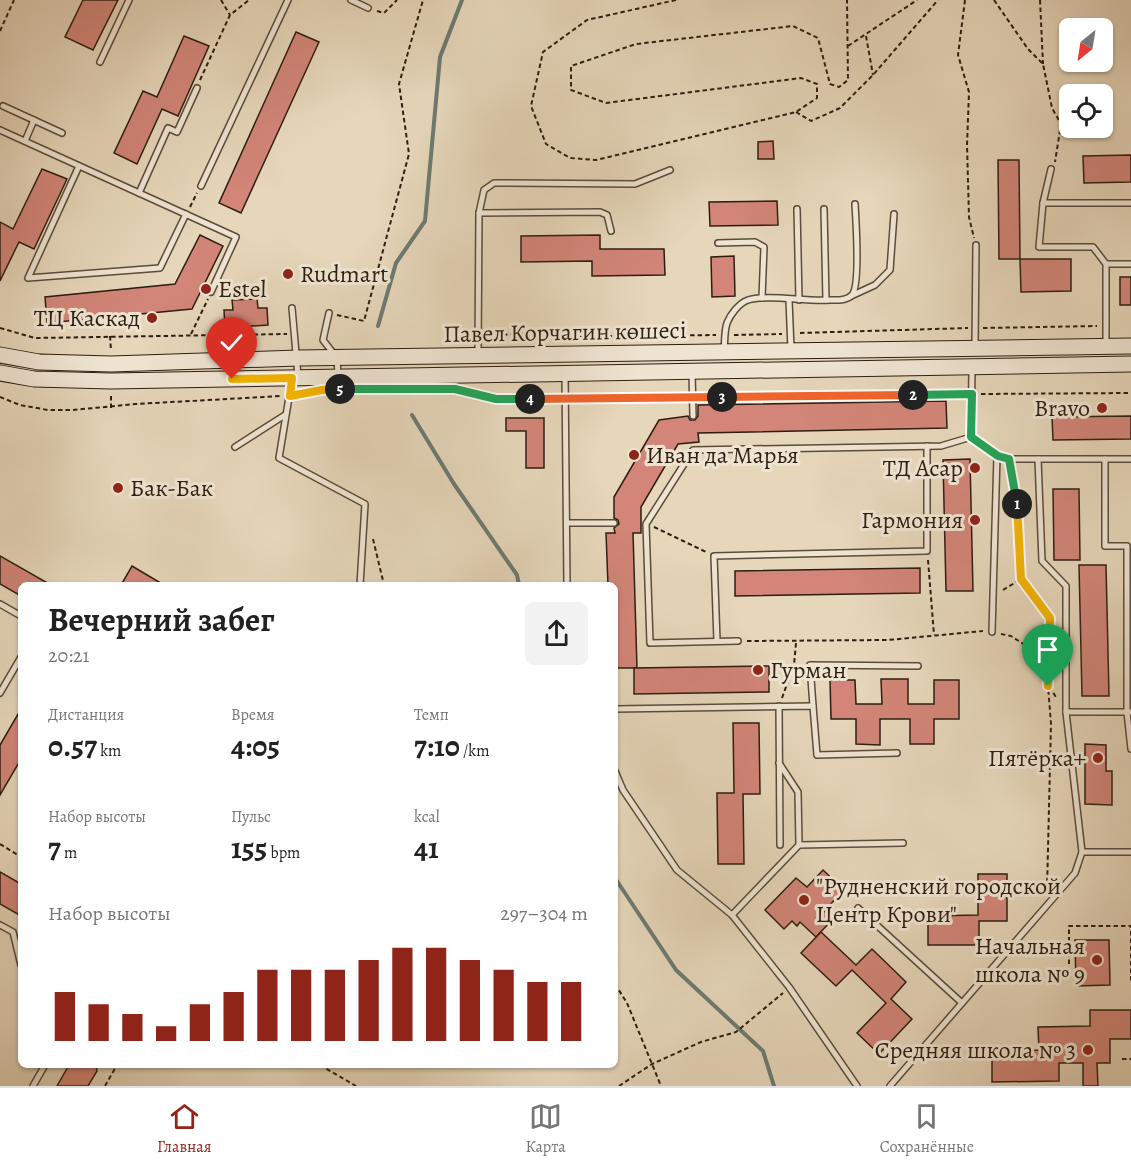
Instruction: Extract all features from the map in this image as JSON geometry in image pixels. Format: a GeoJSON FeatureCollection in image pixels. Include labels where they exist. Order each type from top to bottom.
{"type":"FeatureCollection","features":[{"type":"Feature","properties":{"kind":"street","name":"Павел Корчагин көшесі"},"geometry":{"type":"LineString","coordinates":[[0,355],[39,362],[111,364],[298,358],[1131,346]]}},
{"type":"Feature","properties":{"kind":"street"},"geometry":{"type":"LineString","coordinates":[[1106,347],[1107,364]]}},
{"type":"Feature","properties":{"kind":"street"},"geometry":{"type":"LineString","coordinates":[[823,351],[824,369]]}},
{"type":"Feature","properties":{"kind":"street","name":"Павел Корчагин көшесі"},"geometry":{"type":"LineString","coordinates":[[0,373],[34,379],[111,381],[1131,364]]}},
{"type":"Feature","properties":{"kind":"lane"},"geometry":{"type":"LineString","coordinates":[[100,62],[129,0]]}},
{"type":"Feature","properties":{"kind":"lane"},"geometry":{"type":"LineString","coordinates":[[201,186],[288,0]]}},
{"type":"Feature","properties":{"kind":"lane"},"geometry":{"type":"LineString","coordinates":[[351,0],[368,8]]}},
{"type":"Feature","properties":{"kind":"lane"},"geometry":{"type":"LineString","coordinates":[[139,193],[168,128],[177,132],[197,88]]}},
{"type":"Feature","properties":{"kind":"lane"},"geometry":{"type":"LineString","coordinates":[[3,106],[62,133]]}},
{"type":"Feature","properties":{"kind":"lane"},"geometry":{"type":"LineString","coordinates":[[25,141],[34,120]]}},
{"type":"Feature","properties":{"kind":"lane"},"geometry":{"type":"LineString","coordinates":[[0,130],[236,237],[211,292]]}},
{"type":"Feature","properties":{"kind":"lane"},"geometry":{"type":"LineString","coordinates":[[78,166],[28,278],[159,268],[186,214]]}},
{"type":"Feature","properties":{"kind":"lane"},"geometry":{"type":"LineString","coordinates":[[1051,169],[1043,203],[1039,247],[1093,247],[1106,264],[1106,347]]}},
{"type":"Feature","properties":{"kind":"lane"},"geometry":{"type":"LineString","coordinates":[[478,356],[479,213],[484,190],[494,183],[635,184],[670,170]]}},
{"type":"Feature","properties":{"kind":"lane"},"geometry":{"type":"LineString","coordinates":[[1043,203],[1131,203]]}},
{"type":"Feature","properties":{"kind":"lane"},"geometry":{"type":"LineString","coordinates":[[851,296],[855,289],[855,204]]}},
{"type":"Feature","properties":{"kind":"lane"},"geometry":{"type":"LineString","coordinates":[[797,209],[799,300]]}},
{"type":"Feature","properties":{"kind":"lane"},"geometry":{"type":"LineString","coordinates":[[824,209],[826,300]]}},
{"type":"Feature","properties":{"kind":"lane"},"geometry":{"type":"LineString","coordinates":[[479,213],[600,212],[607,215],[611,231]]}},
{"type":"Feature","properties":{"kind":"lane"},"geometry":{"type":"LineString","coordinates":[[724,352],[727,324],[733,312],[745,300],[762,298],[846,299],[875,285],[890,270],[894,214]]}},
{"type":"Feature","properties":{"kind":"lane"},"geometry":{"type":"LineString","coordinates":[[718,243],[755,242],[764,247],[762,298]]}},
{"type":"Feature","properties":{"kind":"lane"},"geometry":{"type":"LineString","coordinates":[[975,349],[976,245]]}},
{"type":"Feature","properties":{"kind":"lane"},"geometry":{"type":"LineString","coordinates":[[1106,264],[1131,264]]}},
{"type":"Feature","properties":{"kind":"lane"},"geometry":{"type":"LineString","coordinates":[[789,300],[791,351]]}},
{"type":"Feature","properties":{"kind":"lane"},"geometry":{"type":"LineString","coordinates":[[292,308],[298,358],[285,414],[279,458],[365,504],[360,582]]}},
{"type":"Feature","properties":{"kind":"lane"},"geometry":{"type":"LineString","coordinates":[[329,313],[323,340],[337,358],[338,377]]}},
{"type":"Feature","properties":{"kind":"lane"},"geometry":{"type":"LineString","coordinates":[[971,437],[972,366]]}},
{"type":"Feature","properties":{"kind":"lane"},"geometry":{"type":"LineString","coordinates":[[692,371],[693,416]]}},
{"type":"Feature","properties":{"kind":"lane"},"geometry":{"type":"LineString","coordinates":[[565,373],[567,582]]}},
{"type":"Feature","properties":{"kind":"lane"},"geometry":{"type":"LineString","coordinates":[[235,447],[285,414]]}},
{"type":"Feature","properties":{"kind":"lane"},"geometry":{"type":"LineString","coordinates":[[693,450],[941,446],[971,437]]}},
{"type":"Feature","properties":{"kind":"lane"},"geometry":{"type":"LineString","coordinates":[[971,437],[998,456],[1009,459],[1131,459]]}},
{"type":"Feature","properties":{"kind":"lane"},"geometry":{"type":"LineString","coordinates":[[693,443],[693,450],[644,524],[650,643],[738,640]]}},
{"type":"Feature","properties":{"kind":"lane"},"geometry":{"type":"LineString","coordinates":[[717,641],[714,556],[927,551],[927,446]]}},
{"type":"Feature","properties":{"kind":"lane"},"geometry":{"type":"LineString","coordinates":[[992,632],[998,456]]}},
{"type":"Feature","properties":{"kind":"lane"},"geometry":{"type":"LineString","coordinates":[[890,1086],[1075,873],[1082,852],[1066,712],[1066,586],[1042,561],[1038,459]]}},
{"type":"Feature","properties":{"kind":"lane"},"geometry":{"type":"LineString","coordinates":[[1106,459],[1106,546],[1127,546],[1131,748]]}},
{"type":"Feature","properties":{"kind":"lane"},"geometry":{"type":"LineString","coordinates":[[567,523],[614,523]]}},
{"type":"Feature","properties":{"kind":"lane"},"geometry":{"type":"LineString","coordinates":[[0,604],[18,614]]}},
{"type":"Feature","properties":{"kind":"lane"},"geometry":{"type":"LineString","coordinates":[[0,693],[18,662]]}},
{"type":"Feature","properties":{"kind":"lane"},"geometry":{"type":"LineString","coordinates":[[897,753],[817,755],[810,665],[918,666]]}},
{"type":"Feature","properties":{"kind":"lane"},"geometry":{"type":"LineString","coordinates":[[779,706],[780,844]]}},
{"type":"Feature","properties":{"kind":"lane"},"geometry":{"type":"LineString","coordinates":[[618,709],[813,706]]}},
{"type":"Feature","properties":{"kind":"lane"},"geometry":{"type":"LineString","coordinates":[[1066,712],[1129,712]]}},
{"type":"Feature","properties":{"kind":"lane"},"geometry":{"type":"LineString","coordinates":[[732,915],[799,845],[798,792],[779,764]]}},
{"type":"Feature","properties":{"kind":"lane"},"geometry":{"type":"LineString","coordinates":[[618,778],[623,790],[677,870],[732,915],[789,987],[857,1086]]}},
{"type":"Feature","properties":{"kind":"lane"},"geometry":{"type":"LineString","coordinates":[[799,845],[903,843]]}},
{"type":"Feature","properties":{"kind":"lane"},"geometry":{"type":"LineString","coordinates":[[1082,852],[1131,852]]}},
{"type":"Feature","properties":{"kind":"lane"},"geometry":{"type":"LineString","coordinates":[[858,908],[962,1003]]}},
{"type":"Feature","properties":{"kind":"lane"},"geometry":{"type":"LineString","coordinates":[[0,925],[13,932],[18,953]]}},
{"type":"Feature","properties":{"kind":"lane"},"geometry":{"type":"LineString","coordinates":[[33,1086],[43,1068]]}},
{"type":"Feature","properties":{"kind":"path"},"geometry":{"type":"LineString","coordinates":[[0,31],[14,0]]}},
{"type":"Feature","properties":{"kind":"path"},"geometry":{"type":"LineString","coordinates":[[221,0],[230,15]]}},
{"type":"Feature","properties":{"kind":"path"},"geometry":{"type":"LineString","coordinates":[[197,88],[230,15],[249,0]]}},
{"type":"Feature","properties":{"kind":"path"},"geometry":{"type":"LineString","coordinates":[[368,8],[384,13],[397,0]]}},
{"type":"Feature","properties":{"kind":"path"},"geometry":{"type":"LineString","coordinates":[[329,313],[364,321],[409,154],[399,84],[423,0]]}},
{"type":"Feature","properties":{"kind":"path"},"geometry":{"type":"LineString","coordinates":[[676,0],[587,20],[543,52],[531,106],[546,144],[570,159],[596,160],[796,112],[817,98],[817,84],[801,78],[606,104],[571,90],[571,66],[636,44],[794,27],[818,38],[830,84],[839,87],[848,80],[847,0]]}},
{"type":"Feature","properties":{"kind":"path"},"geometry":{"type":"LineString","coordinates":[[848,46],[917,0]]}},
{"type":"Feature","properties":{"kind":"path"},"geometry":{"type":"LineString","coordinates":[[796,112],[811,121],[840,108],[873,75],[938,0]]}},
{"type":"Feature","properties":{"kind":"path"},"geometry":{"type":"LineString","coordinates":[[965,0],[958,54],[969,92],[967,145],[969,217],[976,245]]}},
{"type":"Feature","properties":{"kind":"path"},"geometry":{"type":"LineString","coordinates":[[994,0],[1028,49],[1043,64]]}},
{"type":"Feature","properties":{"kind":"path"},"geometry":{"type":"LineString","coordinates":[[1040,0],[1043,64],[1052,108],[1061,124],[1057,160],[1051,169]]}},
{"type":"Feature","properties":{"kind":"path"},"geometry":{"type":"LineString","coordinates":[[866,35],[873,75]]}},
{"type":"Feature","properties":{"kind":"path"},"geometry":{"type":"LineString","coordinates":[[186,214],[201,186]]}},
{"type":"Feature","properties":{"kind":"path"},"geometry":{"type":"LineString","coordinates":[[191,334],[211,292]]}},
{"type":"Feature","properties":{"kind":"path"},"geometry":{"type":"LineString","coordinates":[[0,328],[34,338],[295,334]]}},
{"type":"Feature","properties":{"kind":"path"},"geometry":{"type":"LineString","coordinates":[[455,389],[496,399],[565,400],[1131,393]]}},
{"type":"Feature","properties":{"kind":"path"},"geometry":{"type":"LineString","coordinates":[[0,398],[20,405],[48,410],[73,410],[136,404],[290,396]]}},
{"type":"Feature","properties":{"kind":"path"},"geometry":{"type":"LineString","coordinates":[[1009,459],[1016,499],[1021,579],[1050,618],[1048,686],[1052,724],[1048,883]]}},
{"type":"Feature","properties":{"kind":"path"},"geometry":{"type":"LineString","coordinates":[[644,524],[714,556]]}},
{"type":"Feature","properties":{"kind":"path"},"geometry":{"type":"LineString","coordinates":[[373,539],[383,582]]}},
{"type":"Feature","properties":{"kind":"path"},"geometry":{"type":"LineString","coordinates":[[927,551],[934,635]]}},
{"type":"Feature","properties":{"kind":"path"},"geometry":{"type":"LineString","coordinates":[[993,596],[1021,579]]}},
{"type":"Feature","properties":{"kind":"path"},"geometry":{"type":"LineString","coordinates":[[738,640],[796,642],[888,640],[980,630],[1011,636],[1025,645],[1048,686]]}},
{"type":"Feature","properties":{"kind":"path"},"geometry":{"type":"LineString","coordinates":[[779,706],[794,665],[796,642]]}},
{"type":"Feature","properties":{"kind":"path"},"geometry":{"type":"LineString","coordinates":[[0,844],[18,855]]}},
{"type":"Feature","properties":{"kind":"path"},"geometry":{"type":"LineString","coordinates":[[1070,964],[1069,926],[1131,926],[1131,982]]}},
{"type":"Feature","properties":{"kind":"path"},"geometry":{"type":"LineString","coordinates":[[619,1086],[652,1064],[701,1042],[736,1032],[789,987]]}},
{"type":"Feature","properties":{"kind":"path"},"geometry":{"type":"LineString","coordinates":[[618,989],[627,1004],[661,1086]]}},
{"type":"Feature","properties":{"kind":"path"},"geometry":{"type":"LineString","coordinates":[[1122,1059],[1131,1059]]}},
{"type":"Feature","properties":{"kind":"path"},"geometry":{"type":"LineString","coordinates":[[105,1086],[115,1068]]}},
{"type":"Feature","properties":{"kind":"path"},"geometry":{"type":"LineString","coordinates":[[325,1068],[356,1086]]}},
{"type":"Feature","properties":{"kind":"building"},"geometry":{"type":"Polygon","coordinates":[[[83,0],[118,0],[93,50],[65,37],[83,0]]]}},
{"type":"Feature","properties":{"kind":"building"},"geometry":{"type":"Polygon","coordinates":[[[296,32],[319,42],[241,213],[219,203],[296,32]]]}},
{"type":"Feature","properties":{"kind":"building"},"geometry":{"type":"Polygon","coordinates":[[[184,36],[209,46],[178,116],[162,109],[137,164],[114,153],[143,91],[157,97],[184,36]]]}},
{"type":"Feature","properties":{"kind":"building"},"geometry":{"type":"Polygon","coordinates":[[[773,141],[774,159],[758,159],[758,142],[773,141]]]}},
{"type":"Feature","properties":{"kind":"building"},"geometry":{"type":"Polygon","coordinates":[[[1131,155],[1131,182],[1084,183],[1083,156],[1131,155]]]}},
{"type":"Feature","properties":{"kind":"building"},"geometry":{"type":"Polygon","coordinates":[[[998,160],[1019,160],[1020,259],[999,259],[998,160]]]}},
{"type":"Feature","properties":{"kind":"building"},"geometry":{"type":"Polygon","coordinates":[[[42,169],[67,179],[34,249],[19,242],[0,281],[0,222],[13,229],[42,169]]]}},
{"type":"Feature","properties":{"kind":"building"},"geometry":{"type":"Polygon","coordinates":[[[777,201],[778,225],[710,226],[709,202],[777,201]]]}},
{"type":"Feature","properties":{"kind":"building"},"geometry":{"type":"Polygon","coordinates":[[[200,235],[223,246],[192,309],[47,323],[45,297],[175,284],[200,235]]]}},
{"type":"Feature","properties":{"kind":"building"},"geometry":{"type":"Polygon","coordinates":[[[600,235],[600,249],[664,249],[665,275],[592,276],[592,261],[521,262],[521,236],[600,235]]]}},
{"type":"Feature","properties":{"kind":"building"},"geometry":{"type":"Polygon","coordinates":[[[734,256],[735,296],[712,297],[711,257],[734,256]]]}},
{"type":"Feature","properties":{"kind":"building"},"geometry":{"type":"Polygon","coordinates":[[[1020,259],[1071,259],[1071,291],[1021,292],[1020,259]]]}},
{"type":"Feature","properties":{"kind":"building"},"geometry":{"type":"Polygon","coordinates":[[[1120,277],[1131,277],[1131,305],[1120,305],[1120,277]]]}},
{"type":"Feature","properties":{"kind":"building"},"geometry":{"type":"Polygon","coordinates":[[[257,299],[258,308],[267,308],[268,325],[225,328],[224,310],[233,310],[232,300],[257,299]]]}},
{"type":"Feature","properties":{"kind":"building"},"geometry":{"type":"Polygon","coordinates":[[[946,401],[947,428],[698,433],[699,442],[678,444],[641,507],[641,533],[633,533],[637,668],[618,668],[618,582],[608,582],[606,533],[615,533],[614,528],[619,524],[614,518],[614,497],[659,420],[688,416],[690,420],[695,420],[698,416],[698,405],[946,401]]]}},
{"type":"Feature","properties":{"kind":"building"},"geometry":{"type":"Polygon","coordinates":[[[1131,416],[1131,439],[1053,440],[1052,417],[1131,416]]]}},
{"type":"Feature","properties":{"kind":"building"},"geometry":{"type":"Polygon","coordinates":[[[506,418],[544,418],[544,468],[526,468],[526,431],[506,431],[506,418]]]}},
{"type":"Feature","properties":{"kind":"building"},"geometry":{"type":"Polygon","coordinates":[[[970,459],[973,591],[946,591],[943,460],[970,459]]]}},
{"type":"Feature","properties":{"kind":"building"},"geometry":{"type":"Polygon","coordinates":[[[1053,489],[1079,489],[1080,560],[1054,560],[1053,489]]]}},
{"type":"Feature","properties":{"kind":"building"},"geometry":{"type":"Polygon","coordinates":[[[0,556],[46,582],[18,582],[18,594],[0,584],[0,556]]]}},
{"type":"Feature","properties":{"kind":"building"},"geometry":{"type":"Polygon","coordinates":[[[1079,565],[1106,565],[1109,696],[1082,696],[1079,565]]]}},
{"type":"Feature","properties":{"kind":"building"},"geometry":{"type":"Polygon","coordinates":[[[132,566],[159,582],[123,582],[132,566]]]}},
{"type":"Feature","properties":{"kind":"building"},"geometry":{"type":"Polygon","coordinates":[[[920,568],[920,593],[735,596],[735,571],[920,568]]]}},
{"type":"Feature","properties":{"kind":"building"},"geometry":{"type":"Polygon","coordinates":[[[769,666],[769,692],[634,694],[634,668],[769,666]]]}},
{"type":"Feature","properties":{"kind":"building"},"geometry":{"type":"Polygon","coordinates":[[[881,679],[908,679],[908,704],[934,704],[934,680],[959,680],[959,719],[934,719],[934,744],[910,744],[910,719],[880,719],[880,745],[856,744],[856,719],[831,719],[830,680],[855,680],[856,704],[882,704],[881,679]]]}},
{"type":"Feature","properties":{"kind":"building"},"geometry":{"type":"Polygon","coordinates":[[[18,714],[18,764],[0,795],[0,745],[18,714]]]}},
{"type":"Feature","properties":{"kind":"building"},"geometry":{"type":"Polygon","coordinates":[[[733,723],[759,723],[760,794],[743,794],[744,864],[718,864],[717,793],[734,793],[733,723]]]}},
{"type":"Feature","properties":{"kind":"building"},"geometry":{"type":"Polygon","coordinates":[[[1085,744],[1106,745],[1106,771],[1112,771],[1112,805],[1085,804],[1085,744]]]}},
{"type":"Feature","properties":{"kind":"building","name":"\"Рудненский городской Центр Крови\""},"geometry":{"type":"Polygon","coordinates":[[[823,870],[844,890],[824,911],[833,919],[816,937],[800,922],[797,926],[792,921],[784,929],[765,910],[796,878],[807,887],[823,870]]]}},
{"type":"Feature","properties":{"kind":"building"},"geometry":{"type":"Polygon","coordinates":[[[0,872],[18,882],[18,914],[0,904],[0,872]]]}},
{"type":"Feature","properties":{"kind":"building"},"geometry":{"type":"Polygon","coordinates":[[[978,874],[1007,874],[1007,921],[979,921],[979,945],[928,945],[928,916],[978,915],[978,874]]]}},
{"type":"Feature","properties":{"kind":"building"},"geometry":{"type":"Polygon","coordinates":[[[821,932],[856,965],[872,949],[906,982],[891,999],[912,1019],[879,1054],[857,1033],[886,1003],[852,970],[836,986],[801,953],[821,932]]]}},
{"type":"Feature","properties":{"kind":"building"},"geometry":{"type":"Polygon","coordinates":[[[1075,940],[1109,940],[1110,985],[1076,986],[1075,940]]]}},
{"type":"Feature","properties":{"kind":"building"},"geometry":{"type":"Polygon","coordinates":[[[1090,1010],[1131,1010],[1131,1039],[1110,1039],[1110,1063],[1097,1063],[1098,1086],[1083,1086],[1083,1063],[1059,1063],[1059,1081],[992,1082],[992,1051],[1039,1050],[1038,1027],[1090,1026],[1090,1010]]]}},
{"type":"Feature","properties":{"kind":"building"},"geometry":{"type":"Polygon","coordinates":[[[67,1068],[96,1068],[88,1086],[57,1086],[67,1068]]]}},
{"type":"Feature","properties":{"kind":"waterway"},"geometry":{"type":"LineString","coordinates":[[378,326],[396,263],[425,221],[440,57],[462,0]]}},
{"type":"Feature","properties":{"kind":"waterway"},"geometry":{"type":"LineString","coordinates":[[412,415],[454,484],[517,575],[518,582]]}},
{"type":"Feature","properties":{"kind":"waterway"},"geometry":{"type":"LineString","coordinates":[[618,883],[676,970],[763,1051],[774,1086]]}},
{"type":"Feature","properties":{"kind":"place","name":"Rudmart"},"geometry":{"type":"Point","coordinates":[288,274]}},
{"type":"Feature","properties":{"kind":"place","name":"Estel"},"geometry":{"type":"Point","coordinates":[206,289]}},
{"type":"Feature","properties":{"kind":"place","name":"ТЦ Каскад"},"geometry":{"type":"Point","coordinates":[152,318]}},
{"type":"Feature","properties":{"kind":"place","name":"Bravo"},"geometry":{"type":"Point","coordinates":[1102,408]}},
{"type":"Feature","properties":{"kind":"place","name":"Иван да Марья"},"geometry":{"type":"Point","coordinates":[634,455]}},
{"type":"Feature","properties":{"kind":"place","name":"ТД Асар"},"geometry":{"type":"Point","coordinates":[975,468]}},
{"type":"Feature","properties":{"kind":"place","name":"Бак-Бак"},"geometry":{"type":"Point","coordinates":[118,488]}},
{"type":"Feature","properties":{"kind":"place","name":"Гармония"},"geometry":{"type":"Point","coordinates":[975,520]}},
{"type":"Feature","properties":{"kind":"place","name":"Гурман"},"geometry":{"type":"Point","coordinates":[758,670]}},
{"type":"Feature","properties":{"kind":"place","name":"Пятёрка+"},"geometry":{"type":"Point","coordinates":[1098,758]}},
{"type":"Feature","properties":{"kind":"place","name":"\"Рудненский городской Центр Крови\""},"geometry":{"type":"Point","coordinates":[804,900]}},
{"type":"Feature","properties":{"kind":"place","name":"Начальная школа № 9"},"geometry":{"type":"Point","coordinates":[1097,960]}},
{"type":"Feature","properties":{"kind":"place","name":"Средняя школа № 3"},"geometry":{"type":"Point","coordinates":[1088,1050]}},
{"type":"Feature","properties":{"kind":"route"},"geometry":{"type":"LineString","coordinates":[[232,379],[292,378],[290,396],[322,390],[413,388],[455,389],[496,399],[565,400],[972,394],[971,437],[998,456],[1009,459],[1016,499],[1021,579],[1050,618],[1048,686]]}}]}
